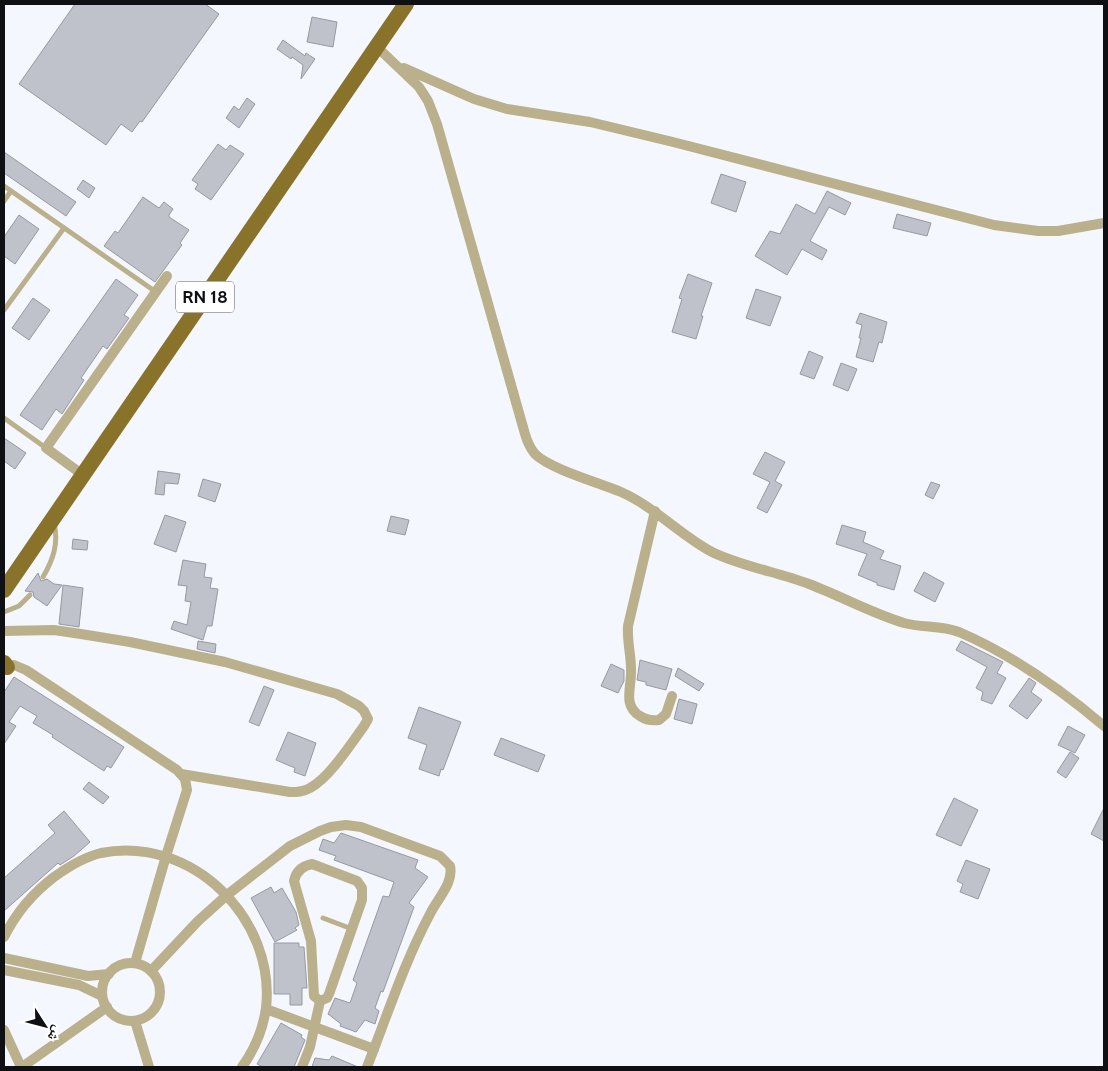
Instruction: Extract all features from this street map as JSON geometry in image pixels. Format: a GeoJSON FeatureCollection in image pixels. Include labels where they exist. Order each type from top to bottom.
{"type":"FeatureCollection","features":[{"type":"Feature","properties":{"kind":"main road","name":"RN 18"},"geometry":{"type":"LineString","coordinates":[[4,590],[406,4]]}},
{"type":"Feature","properties":{"kind":"street"},"geometry":{"type":"LineString","coordinates":[[377,47],[420,87],[437,124],[525,434],[530,447],[535,453],[547,462],[622,492],[713,552],[810,584],[884,617],[909,624],[937,626],[958,632],[1029,668],[1104,726]]}},
{"type":"Feature","properties":{"kind":"street"},"geometry":{"type":"LineString","coordinates":[[394,63],[474,100],[506,109],[590,122],[994,225],[1038,231],[1058,231],[1104,223]]}},
{"type":"Feature","properties":{"kind":"street"},"geometry":{"type":"LineString","coordinates":[[83,475],[46,448],[167,276]]}},
{"type":"Feature","properties":{"kind":"street"},"geometry":{"type":"LineString","coordinates":[[655,512],[628,626],[627,638],[631,668],[629,702],[637,714],[654,721],[659,720],[666,714],[672,696]]}},
{"type":"Feature","properties":{"kind":"street"},"geometry":{"type":"LineString","coordinates":[[4,631],[54,630],[130,642],[225,662],[337,694],[359,706],[368,719],[359,734],[330,770],[315,785],[304,791],[290,792],[182,774],[20,666],[5,666]]}},
{"type":"Feature","properties":{"kind":"street"},"geometry":{"type":"LineString","coordinates":[[135,963],[187,790],[187,784],[182,774]]}},
{"type":"Feature","properties":{"kind":"street"},"geometry":{"type":"LineString","coordinates":[[151,971],[198,921],[227,895],[290,846],[307,836],[331,827],[346,825],[361,827],[444,858],[450,866],[450,878],[432,908],[412,949],[367,1067]]}},
{"type":"Feature","properties":{"kind":"street"},"geometry":{"type":"LineString","coordinates":[[4,937],[12,920],[29,899],[47,883],[70,866],[101,853],[140,852],[166,856],[194,869],[212,881],[227,895],[247,922],[258,944],[264,964],[267,985],[266,1009],[260,1033],[242,1067]]}},
{"type":"Feature","properties":{"kind":"street"},"geometry":{"type":"LineString","coordinates":[[312,864],[353,879],[360,884],[364,896],[327,998],[320,1001],[314,996],[311,941],[294,881],[300,869],[312,864]]}},
{"type":"Feature","properties":{"kind":"street"},"geometry":{"type":"LineString","coordinates":[[4,958],[88,976],[108,974]]}},
{"type":"Feature","properties":{"kind":"street"},"geometry":{"type":"LineString","coordinates":[[135,963],[151,971],[160,987],[160,996],[157,1005],[151,1013],[144,1018],[135,1020],[119,1018],[107,1008],[102,996],[102,988],[108,974],[116,967],[135,963]]}},
{"type":"Feature","properties":{"kind":"street"},"geometry":{"type":"LineString","coordinates":[[4,970],[80,985],[102,996]]}},
{"type":"Feature","properties":{"kind":"street"},"geometry":{"type":"LineString","coordinates":[[302,1067],[315,1027],[320,1001]]}},
{"type":"Feature","properties":{"kind":"street"},"geometry":{"type":"LineString","coordinates":[[4,1030],[22,1067],[107,1008]]}},
{"type":"Feature","properties":{"kind":"street"},"geometry":{"type":"LineString","coordinates":[[266,1009],[374,1049]]}},
{"type":"Feature","properties":{"kind":"street"},"geometry":{"type":"LineString","coordinates":[[135,1020],[149,1067]]}},
{"type":"Feature","properties":{"kind":"lane"},"geometry":{"type":"LineString","coordinates":[[4,186],[156,292]]}},
{"type":"Feature","properties":{"kind":"lane"},"geometry":{"type":"LineString","coordinates":[[4,201],[11,191]]}},
{"type":"Feature","properties":{"kind":"lane"},"geometry":{"type":"LineString","coordinates":[[4,310],[64,228]]}},
{"type":"Feature","properties":{"kind":"lane"},"geometry":{"type":"LineString","coordinates":[[4,418],[46,448]]}},
{"type":"Feature","properties":{"kind":"lane"},"geometry":{"type":"LineString","coordinates":[[43,577],[55,548],[56,538],[53,518]]}},
{"type":"Feature","properties":{"kind":"lane"},"geometry":{"type":"LineString","coordinates":[[4,612],[19,606],[30,595]]}},
{"type":"Feature","properties":{"kind":"lane"},"geometry":{"type":"LineString","coordinates":[[323,918],[352,929]]}},
{"type":"Feature","properties":{"kind":"building"},"geometry":{"type":"Polygon","coordinates":[[[75,4],[205,4],[219,14],[142,122],[140,121],[132,132],[121,124],[106,145],[19,84],[75,4]]]}},
{"type":"Feature","properties":{"kind":"building"},"geometry":{"type":"Polygon","coordinates":[[[312,17],[337,22],[333,47],[307,42],[312,17]]]}},
{"type":"Feature","properties":{"kind":"building"},"geometry":{"type":"Polygon","coordinates":[[[283,40],[305,56],[306,53],[315,59],[301,79],[303,65],[277,49],[283,40]]]}},
{"type":"Feature","properties":{"kind":"building"},"geometry":{"type":"Polygon","coordinates":[[[247,98],[255,104],[239,128],[226,118],[234,106],[239,110],[247,98]]]}},
{"type":"Feature","properties":{"kind":"building"},"geometry":{"type":"Polygon","coordinates":[[[218,144],[226,150],[230,145],[244,154],[211,200],[195,189],[198,184],[192,180],[218,144]]]}},
{"type":"Feature","properties":{"kind":"building"},"geometry":{"type":"Polygon","coordinates":[[[4,152],[76,202],[66,216],[4,173],[4,152]]]}},
{"type":"Feature","properties":{"kind":"building"},"geometry":{"type":"Polygon","coordinates":[[[721,174],[746,182],[736,212],[711,203],[721,174]]]}},
{"type":"Feature","properties":{"kind":"building"},"geometry":{"type":"Polygon","coordinates":[[[83,180],[95,188],[89,198],[77,189],[83,180]]]}},
{"type":"Feature","properties":{"kind":"building"},"geometry":{"type":"Polygon","coordinates":[[[827,191],[851,203],[845,215],[829,207],[810,241],[827,250],[822,260],[802,249],[787,275],[755,256],[770,231],[780,234],[796,204],[815,214],[827,191]]]}},
{"type":"Feature","properties":{"kind":"building"},"geometry":{"type":"Polygon","coordinates":[[[143,197],[159,208],[164,202],[173,209],[169,217],[189,230],[180,243],[182,245],[155,282],[104,246],[115,231],[118,233],[143,197]]]}},
{"type":"Feature","properties":{"kind":"building"},"geometry":{"type":"Polygon","coordinates":[[[897,214],[931,223],[927,236],[893,228],[897,214]]]}},
{"type":"Feature","properties":{"kind":"building"},"geometry":{"type":"Polygon","coordinates":[[[19,215],[39,229],[15,264],[4,256],[4,237],[19,215]]]}},
{"type":"Feature","properties":{"kind":"building"},"geometry":{"type":"Polygon","coordinates":[[[688,274],[712,283],[701,316],[703,316],[696,339],[672,332],[682,299],[679,298],[688,274]]]}},
{"type":"Feature","properties":{"kind":"building"},"geometry":{"type":"Polygon","coordinates":[[[116,279],[138,295],[124,315],[129,318],[107,349],[103,346],[81,378],[84,380],[62,414],[56,409],[42,430],[20,415],[116,279]]]}},
{"type":"Feature","properties":{"kind":"building"},"geometry":{"type":"Polygon","coordinates":[[[756,289],[781,297],[770,326],[746,318],[756,289]]]}},
{"type":"Feature","properties":{"kind":"building"},"geometry":{"type":"Polygon","coordinates":[[[33,298],[50,310],[29,340],[12,328],[33,298]]]}},
{"type":"Feature","properties":{"kind":"building"},"geometry":{"type":"Polygon","coordinates":[[[860,313],[887,322],[882,343],[879,342],[873,362],[856,357],[861,338],[859,338],[862,325],[856,323],[860,313]]]}},
{"type":"Feature","properties":{"kind":"building"},"geometry":{"type":"Polygon","coordinates":[[[809,351],[823,357],[814,379],[800,374],[809,351]]]}},
{"type":"Feature","properties":{"kind":"building"},"geometry":{"type":"Polygon","coordinates":[[[841,363],[857,369],[848,391],[833,385],[841,363]]]}},
{"type":"Feature","properties":{"kind":"building"},"geometry":{"type":"Polygon","coordinates":[[[4,438],[26,453],[15,469],[4,461],[4,438]]]}},
{"type":"Feature","properties":{"kind":"building"},"geometry":{"type":"Polygon","coordinates":[[[765,452],[785,462],[775,481],[782,485],[767,513],[757,508],[770,482],[753,474],[765,452]]]}},
{"type":"Feature","properties":{"kind":"building"},"geometry":{"type":"Polygon","coordinates":[[[158,471],[180,474],[178,484],[165,483],[164,495],[155,494],[158,471]]]}},
{"type":"Feature","properties":{"kind":"building"},"geometry":{"type":"Polygon","coordinates":[[[203,479],[221,484],[215,502],[198,496],[203,479]]]}},
{"type":"Feature","properties":{"kind":"building"},"geometry":{"type":"Polygon","coordinates":[[[931,482],[940,485],[933,499],[925,495],[931,482]]]}},
{"type":"Feature","properties":{"kind":"building"},"geometry":{"type":"Polygon","coordinates":[[[165,515],[186,522],[176,552],[154,544],[165,515]]]}},
{"type":"Feature","properties":{"kind":"building"},"geometry":{"type":"Polygon","coordinates":[[[391,516],[409,520],[405,535],[387,531],[391,516]]]}},
{"type":"Feature","properties":{"kind":"building"},"geometry":{"type":"Polygon","coordinates":[[[842,525],[866,532],[863,542],[884,551],[880,559],[901,566],[894,590],[877,585],[877,583],[858,575],[867,554],[836,544],[842,525]]]}},
{"type":"Feature","properties":{"kind":"building"},"geometry":{"type":"Polygon","coordinates":[[[73,539],[88,541],[87,550],[72,549],[73,539]]]}},
{"type":"Feature","properties":{"kind":"building"},"geometry":{"type":"Polygon","coordinates":[[[183,560],[206,564],[204,577],[212,578],[210,588],[218,589],[212,626],[207,626],[203,640],[171,629],[174,621],[187,625],[191,602],[185,601],[187,586],[178,585],[183,560]]]}},
{"type":"Feature","properties":{"kind":"building"},"geometry":{"type":"Polygon","coordinates":[[[924,572],[944,583],[935,602],[914,591],[924,572]]]}},
{"type":"Feature","properties":{"kind":"building"},"geometry":{"type":"Polygon","coordinates":[[[38,573],[41,581],[47,579],[54,584],[62,585],[47,606],[34,597],[33,592],[25,591],[38,573]]]}},
{"type":"Feature","properties":{"kind":"building"},"geometry":{"type":"Polygon","coordinates":[[[63,585],[83,588],[79,627],[59,624],[63,585]]]}},
{"type":"Feature","properties":{"kind":"building"},"geometry":{"type":"Polygon","coordinates":[[[198,641],[216,644],[215,653],[197,649],[198,641]]]}},
{"type":"Feature","properties":{"kind":"building"},"geometry":{"type":"Polygon","coordinates":[[[961,641],[1003,662],[997,673],[1006,678],[992,704],[981,700],[983,692],[976,688],[987,667],[956,650],[961,641]]]}},
{"type":"Feature","properties":{"kind":"building"},"geometry":{"type":"Polygon","coordinates":[[[640,660],[672,669],[666,690],[646,685],[646,682],[637,680],[640,660]]]}},
{"type":"Feature","properties":{"kind":"building"},"geometry":{"type":"Polygon","coordinates":[[[611,664],[624,670],[624,681],[618,693],[601,686],[611,664]]]}},
{"type":"Feature","properties":{"kind":"building"},"geometry":{"type":"Polygon","coordinates":[[[678,668],[704,684],[699,691],[675,676],[678,668]]]}},
{"type":"Feature","properties":{"kind":"building"},"geometry":{"type":"Polygon","coordinates":[[[14,677],[124,747],[111,768],[107,766],[104,771],[52,737],[53,735],[33,723],[37,716],[20,706],[9,722],[16,726],[4,744],[4,692],[14,677]]]}},
{"type":"Feature","properties":{"kind":"building"},"geometry":{"type":"Polygon","coordinates":[[[1029,678],[1036,683],[1031,692],[1042,700],[1027,719],[1009,706],[1029,678]]]}},
{"type":"Feature","properties":{"kind":"building"},"geometry":{"type":"Polygon","coordinates":[[[264,686],[274,690],[259,726],[249,722],[264,686]]]}},
{"type":"Feature","properties":{"kind":"building"},"geometry":{"type":"Polygon","coordinates":[[[679,699],[697,704],[692,724],[674,719],[679,699]]]}},
{"type":"Feature","properties":{"kind":"building"},"geometry":{"type":"Polygon","coordinates":[[[419,707],[461,722],[439,776],[419,769],[427,745],[408,738],[419,707]]]}},
{"type":"Feature","properties":{"kind":"building"},"geometry":{"type":"Polygon","coordinates":[[[1068,726],[1085,735],[1075,753],[1058,745],[1068,726]]]}},
{"type":"Feature","properties":{"kind":"building"},"geometry":{"type":"Polygon","coordinates":[[[288,732],[316,743],[305,776],[294,772],[295,768],[276,760],[288,732]]]}},
{"type":"Feature","properties":{"kind":"building"},"geometry":{"type":"Polygon","coordinates":[[[501,738],[545,755],[538,772],[494,755],[501,738]]]}},
{"type":"Feature","properties":{"kind":"building"},"geometry":{"type":"Polygon","coordinates":[[[1070,752],[1079,758],[1066,778],[1057,772],[1070,752]]]}},
{"type":"Feature","properties":{"kind":"building"},"geometry":{"type":"Polygon","coordinates":[[[89,782],[109,797],[103,804],[83,789],[89,782]]]}},
{"type":"Feature","properties":{"kind":"building"},"geometry":{"type":"Polygon","coordinates":[[[954,798],[978,810],[961,846],[936,835],[954,798]]]}},
{"type":"Feature","properties":{"kind":"building"},"geometry":{"type":"Polygon","coordinates":[[[1104,808],[1104,841],[1091,834],[1104,808]]]}},
{"type":"Feature","properties":{"kind":"building"},"geometry":{"type":"Polygon","coordinates":[[[64,811],[90,842],[74,856],[60,865],[58,863],[4,911],[4,878],[55,833],[48,825],[64,811]]]}},
{"type":"Feature","properties":{"kind":"building"},"geometry":{"type":"Polygon","coordinates":[[[341,833],[418,860],[415,868],[428,877],[409,903],[414,907],[383,992],[381,991],[375,1008],[379,1011],[375,1024],[365,1020],[356,1032],[340,1026],[341,1024],[328,1014],[335,998],[350,1003],[357,983],[353,980],[383,896],[389,897],[394,882],[334,860],[336,856],[319,850],[323,839],[334,843],[341,833]]]}},
{"type":"Feature","properties":{"kind":"building"},"geometry":{"type":"Polygon","coordinates":[[[966,860],[990,869],[978,899],[960,892],[963,884],[957,881],[966,860]]]}},
{"type":"Feature","properties":{"kind":"building"},"geometry":{"type":"Polygon","coordinates":[[[271,887],[274,893],[282,888],[296,912],[299,925],[295,928],[297,930],[275,942],[251,898],[271,887]]]}},
{"type":"Feature","properties":{"kind":"building"},"geometry":{"type":"Polygon","coordinates":[[[274,943],[299,943],[299,947],[304,947],[307,988],[302,988],[302,1005],[290,1005],[290,994],[274,994],[274,943]]]}},
{"type":"Feature","properties":{"kind":"building"},"geometry":{"type":"Polygon","coordinates":[[[281,1023],[302,1035],[301,1037],[305,1040],[294,1067],[263,1067],[257,1064],[281,1023]]]}},
{"type":"Feature","properties":{"kind":"building"},"geometry":{"type":"Polygon","coordinates":[[[332,1056],[358,1067],[312,1067],[315,1058],[329,1060],[332,1056]]]}}]}
